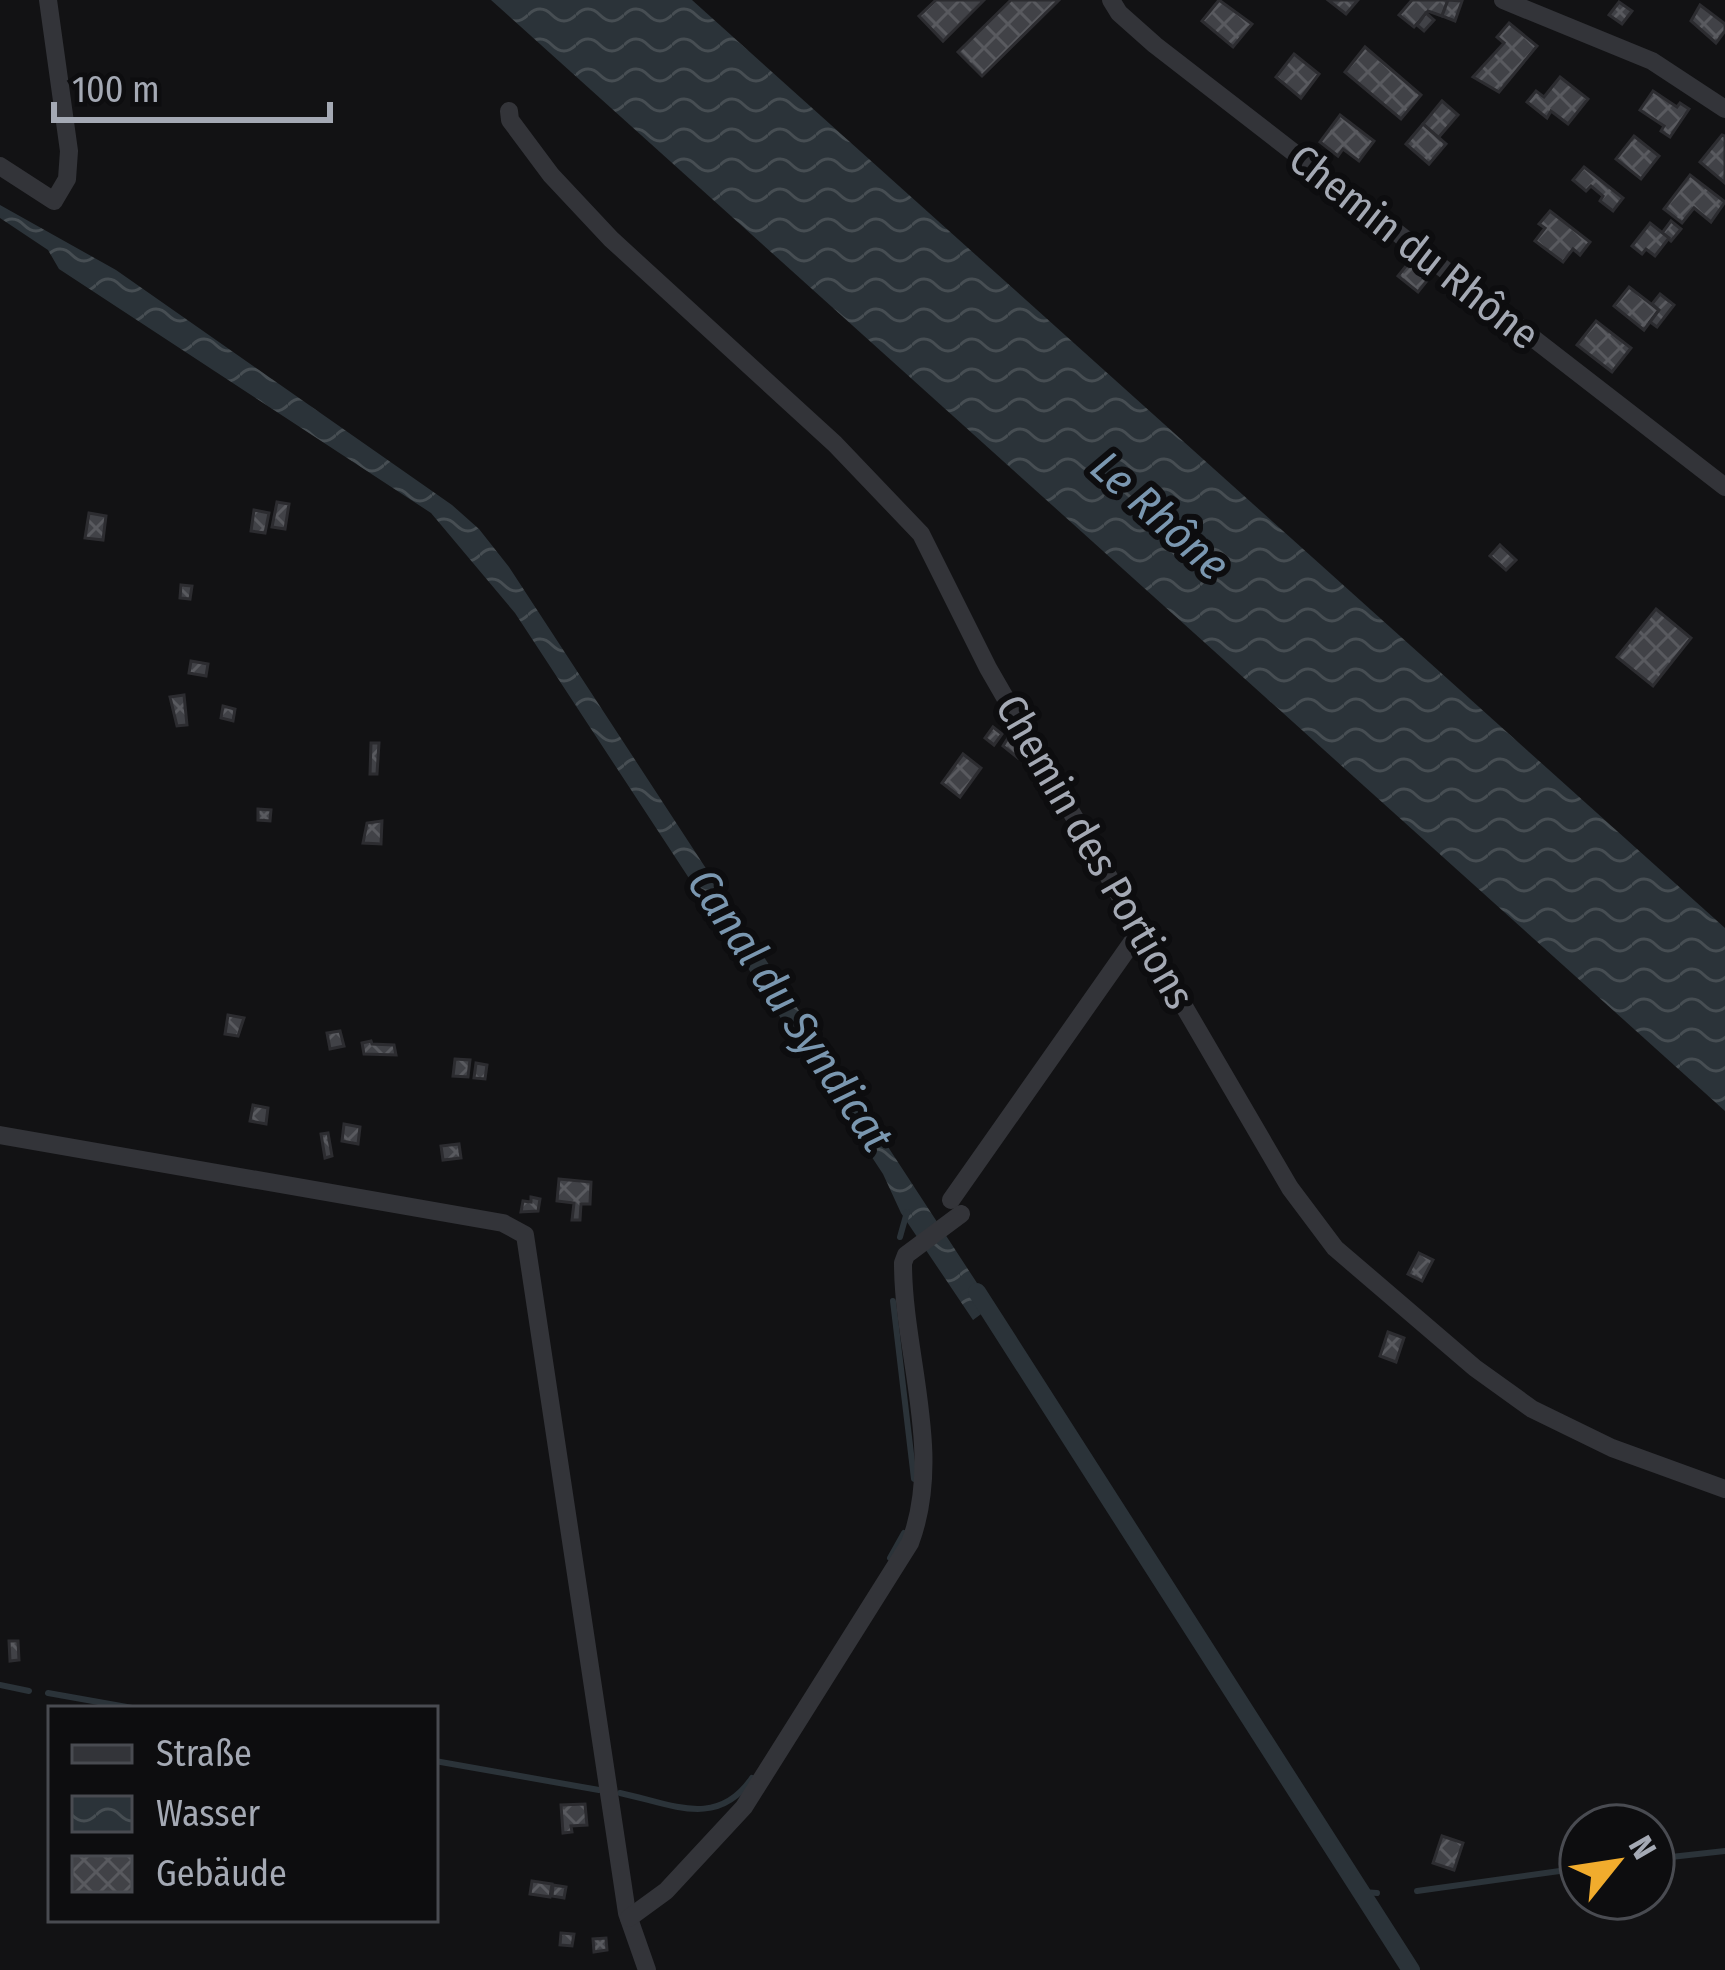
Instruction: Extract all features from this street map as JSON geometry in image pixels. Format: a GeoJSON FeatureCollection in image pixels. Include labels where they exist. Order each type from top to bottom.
{"type":"FeatureCollection","features":[{"type":"Feature","properties":{"kind":"street"},"geometry":{"type":"LineString","coordinates":[[0,166],[54,201],[67,179],[69,151],[48,0]]}},
{"type":"Feature","properties":{"kind":"street","name":"Chemin du Rhône"},"geometry":{"type":"LineString","coordinates":[[1111,0],[1118,13],[1155,45],[1725,487]]}},
{"type":"Feature","properties":{"kind":"street"},"geometry":{"type":"LineString","coordinates":[[1502,0],[1652,61],[1725,109]]}},
{"type":"Feature","properties":{"kind":"street","name":"Chemin des Portions"},"geometry":{"type":"LineString","coordinates":[[509,111],[510,120],[561,187],[836,444],[921,534],[988,668],[1140,931],[1290,1188],[1335,1248],[1474,1368],[1532,1409],[1612,1448],[1725,1489]]}},
{"type":"Feature","properties":{"kind":"street"},"geometry":{"type":"LineString","coordinates":[[629,1918],[666,1891],[744,1807],[910,1543],[920,1514],[923,1469],[904,1285],[906,1255],[956,1211],[1140,931]]}},
{"type":"Feature","properties":{"kind":"street"},"geometry":{"type":"LineString","coordinates":[[0,1135],[503,1222],[525,1235],[629,1918],[647,1970]]}},
{"type":"Feature","properties":{"kind":"water","name":"Le Rhône"},"geometry":{"type":"Polygon","coordinates":[[[491,0],[692,0],[1725,928],[1725,1111],[491,0]]]}},
{"type":"Feature","properties":{"kind":"water","name":"Canal du Syndicat"},"geometry":{"type":"Polygon","coordinates":[[[0,205],[116,270],[452,505],[479,529],[509,567],[992,1306],[973,1320],[901,1213],[883,1174],[515,613],[431,513],[59,269],[48,250],[0,218],[0,205]]]}},
{"type":"Feature","properties":{"kind":"building"},"geometry":{"type":"Polygon","coordinates":[[[936,0],[984,0],[943,41],[919,16],[936,0]]]}},
{"type":"Feature","properties":{"kind":"building"},"geometry":{"type":"Polygon","coordinates":[[[1011,0],[1059,0],[982,76],[958,52],[1011,0]]]}},
{"type":"Feature","properties":{"kind":"building"},"geometry":{"type":"Polygon","coordinates":[[[1219,0],[1252,24],[1233,47],[1202,21],[1219,0]]]}},
{"type":"Feature","properties":{"kind":"building"},"geometry":{"type":"Polygon","coordinates":[[[1328,0],[1358,0],[1346,14],[1328,0]]]}},
{"type":"Feature","properties":{"kind":"building"},"geometry":{"type":"Polygon","coordinates":[[[1412,0],[1448,0],[1442,16],[1428,11],[1414,27],[1399,15],[1412,0]]]}},
{"type":"Feature","properties":{"kind":"building"},"geometry":{"type":"Polygon","coordinates":[[[1448,0],[1462,1],[1455,21],[1442,16],[1448,0]]]}},
{"type":"Feature","properties":{"kind":"building"},"geometry":{"type":"Polygon","coordinates":[[[1619,2],[1632,11],[1622,24],[1609,15],[1619,2]]]}},
{"type":"Feature","properties":{"kind":"building"},"geometry":{"type":"Polygon","coordinates":[[[1700,5],[1725,24],[1716,43],[1691,21],[1700,5]]]}},
{"type":"Feature","properties":{"kind":"building"},"geometry":{"type":"Polygon","coordinates":[[[1426,13],[1434,20],[1424,31],[1417,25],[1426,13]]]}},
{"type":"Feature","properties":{"kind":"building"},"geometry":{"type":"Polygon","coordinates":[[[1509,23],[1537,46],[1499,92],[1473,77],[1504,43],[1497,37],[1509,23]]]}},
{"type":"Feature","properties":{"kind":"building"},"geometry":{"type":"Polygon","coordinates":[[[1365,47],[1421,95],[1401,119],[1345,72],[1365,47]]]}},
{"type":"Feature","properties":{"kind":"building"},"geometry":{"type":"Polygon","coordinates":[[[1294,54],[1319,74],[1301,98],[1276,77],[1294,54]]]}},
{"type":"Feature","properties":{"kind":"building"},"geometry":{"type":"Polygon","coordinates":[[[1560,77],[1588,99],[1568,124],[1551,111],[1547,118],[1527,102],[1536,91],[1544,97],[1560,77]]]}},
{"type":"Feature","properties":{"kind":"building"},"geometry":{"type":"Polygon","coordinates":[[[1653,91],[1689,109],[1670,137],[1661,131],[1664,126],[1640,110],[1653,91]]]}},
{"type":"Feature","properties":{"kind":"building"},"geometry":{"type":"Polygon","coordinates":[[[1442,101],[1458,115],[1438,138],[1423,124],[1442,101]]]}},
{"type":"Feature","properties":{"kind":"building"},"geometry":{"type":"Polygon","coordinates":[[[1340,115],[1374,141],[1359,161],[1343,149],[1338,156],[1320,142],[1340,115]]]}},
{"type":"Feature","properties":{"kind":"building"},"geometry":{"type":"Polygon","coordinates":[[[1423,124],[1446,144],[1429,164],[1406,144],[1423,124]]]}},
{"type":"Feature","properties":{"kind":"building"},"geometry":{"type":"Polygon","coordinates":[[[1634,136],[1659,156],[1641,179],[1616,159],[1634,136]]]}},
{"type":"Feature","properties":{"kind":"building"},"geometry":{"type":"Polygon","coordinates":[[[1725,136],[1725,183],[1700,162],[1725,136]]]}},
{"type":"Feature","properties":{"kind":"building"},"geometry":{"type":"Polygon","coordinates":[[[1584,167],[1623,198],[1613,211],[1591,186],[1586,191],[1573,180],[1584,167]]]}},
{"type":"Feature","properties":{"kind":"building"},"geometry":{"type":"Polygon","coordinates":[[[1690,175],[1725,202],[1711,222],[1694,208],[1682,223],[1664,209],[1690,175]]]}},
{"type":"Feature","properties":{"kind":"building"},"geometry":{"type":"Polygon","coordinates":[[[1550,211],[1590,242],[1580,255],[1573,249],[1563,262],[1535,241],[1545,228],[1539,224],[1550,211]]]}},
{"type":"Feature","properties":{"kind":"building"},"geometry":{"type":"Polygon","coordinates":[[[1671,221],[1681,229],[1671,241],[1662,233],[1671,221]]]}},
{"type":"Feature","properties":{"kind":"building"},"geometry":{"type":"Polygon","coordinates":[[[1650,223],[1669,238],[1655,256],[1632,246],[1650,223]]]}},
{"type":"Feature","properties":{"kind":"building"},"geometry":{"type":"Polygon","coordinates":[[[1410,261],[1430,277],[1418,292],[1398,276],[1410,261]]]}},
{"type":"Feature","properties":{"kind":"building"},"geometry":{"type":"Polygon","coordinates":[[[1629,287],[1659,310],[1644,330],[1614,306],[1629,287]]]}},
{"type":"Feature","properties":{"kind":"building"},"geometry":{"type":"Polygon","coordinates":[[[1660,294],[1674,305],[1657,327],[1650,322],[1659,310],[1652,304],[1660,294]]]}},
{"type":"Feature","properties":{"kind":"building"},"geometry":{"type":"Polygon","coordinates":[[[1596,321],[1631,348],[1612,372],[1577,345],[1596,321]]]}},
{"type":"Feature","properties":{"kind":"building"},"geometry":{"type":"Polygon","coordinates":[[[277,502],[289,504],[285,529],[272,527],[277,502]]]}},
{"type":"Feature","properties":{"kind":"building"},"geometry":{"type":"Polygon","coordinates":[[[254,510],[269,513],[265,533],[251,531],[254,510]]]}},
{"type":"Feature","properties":{"kind":"building"},"geometry":{"type":"Polygon","coordinates":[[[89,513],[106,516],[103,540],[85,538],[89,513]]]}},
{"type":"Feature","properties":{"kind":"building"},"geometry":{"type":"Polygon","coordinates":[[[1500,545],[1516,560],[1506,570],[1490,556],[1500,545]]]}},
{"type":"Feature","properties":{"kind":"building"},"geometry":{"type":"Polygon","coordinates":[[[181,585],[192,586],[190,599],[180,598],[181,585]]]}},
{"type":"Feature","properties":{"kind":"building"},"geometry":{"type":"Polygon","coordinates":[[[1656,609],[1691,638],[1653,686],[1617,657],[1656,609]]]}},
{"type":"Feature","properties":{"kind":"building"},"geometry":{"type":"Polygon","coordinates":[[[191,661],[208,664],[206,676],[189,673],[191,661]]]}},
{"type":"Feature","properties":{"kind":"building"},"geometry":{"type":"Polygon","coordinates":[[[184,695],[187,725],[177,726],[170,697],[184,695]]]}},
{"type":"Feature","properties":{"kind":"building"},"geometry":{"type":"Polygon","coordinates":[[[223,706],[235,709],[233,721],[221,718],[223,706]]]}},
{"type":"Feature","properties":{"kind":"building"},"geometry":{"type":"Polygon","coordinates":[[[993,727],[1002,734],[994,745],[985,738],[993,727]]]}},
{"type":"Feature","properties":{"kind":"building"},"geometry":{"type":"Polygon","coordinates":[[[1008,738],[1024,750],[1018,758],[1003,746],[1008,738]]]}},
{"type":"Feature","properties":{"kind":"building"},"geometry":{"type":"Polygon","coordinates":[[[371,743],[379,743],[377,774],[370,774],[371,743]]]}},
{"type":"Feature","properties":{"kind":"building"},"geometry":{"type":"Polygon","coordinates":[[[963,754],[981,768],[960,797],[942,783],[963,754]]]}},
{"type":"Feature","properties":{"kind":"building"},"geometry":{"type":"Polygon","coordinates":[[[258,809],[271,810],[270,821],[258,820],[258,809]]]}},
{"type":"Feature","properties":{"kind":"building"},"geometry":{"type":"Polygon","coordinates":[[[382,821],[381,844],[363,843],[367,823],[382,821]]]}},
{"type":"Feature","properties":{"kind":"building"},"geometry":{"type":"Polygon","coordinates":[[[228,1015],[244,1018],[238,1036],[225,1034],[228,1015]]]}},
{"type":"Feature","properties":{"kind":"building"},"geometry":{"type":"Polygon","coordinates":[[[340,1031],[344,1046],[330,1049],[327,1033],[340,1031]]]}},
{"type":"Feature","properties":{"kind":"building"},"geometry":{"type":"Polygon","coordinates":[[[362,1043],[394,1045],[396,1055],[364,1054],[362,1043]]]}},
{"type":"Feature","properties":{"kind":"building"},"geometry":{"type":"Polygon","coordinates":[[[455,1059],[470,1060],[468,1077],[453,1076],[455,1059]]]}},
{"type":"Feature","properties":{"kind":"building"},"geometry":{"type":"Polygon","coordinates":[[[476,1063],[487,1065],[485,1079],[474,1078],[476,1063]]]}},
{"type":"Feature","properties":{"kind":"building"},"geometry":{"type":"Polygon","coordinates":[[[253,1105],[268,1108],[266,1124],[250,1121],[253,1105]]]}},
{"type":"Feature","properties":{"kind":"building"},"geometry":{"type":"Polygon","coordinates":[[[344,1124],[360,1127],[358,1144],[342,1141],[344,1124]]]}},
{"type":"Feature","properties":{"kind":"building"},"geometry":{"type":"Polygon","coordinates":[[[328,1133],[332,1156],[325,1158],[321,1134],[328,1133]]]}},
{"type":"Feature","properties":{"kind":"building"},"geometry":{"type":"Polygon","coordinates":[[[459,1144],[461,1158],[443,1160],[441,1146],[459,1144]]]}},
{"type":"Feature","properties":{"kind":"building"},"geometry":{"type":"Polygon","coordinates":[[[559,1179],[591,1182],[590,1204],[581,1204],[580,1220],[572,1220],[574,1203],[557,1201],[559,1179]]]}},
{"type":"Feature","properties":{"kind":"building"},"geometry":{"type":"Polygon","coordinates":[[[531,1197],[540,1199],[538,1211],[521,1212],[523,1201],[531,1202],[531,1197]]]}},
{"type":"Feature","properties":{"kind":"building"},"geometry":{"type":"Polygon","coordinates":[[[1419,1253],[1433,1260],[1422,1281],[1408,1274],[1419,1253]]]}},
{"type":"Feature","properties":{"kind":"building"},"geometry":{"type":"Polygon","coordinates":[[[1388,1332],[1404,1338],[1396,1362],[1380,1356],[1388,1332]]]}},
{"type":"Feature","properties":{"kind":"building"},"geometry":{"type":"Polygon","coordinates":[[[9,1641],[18,1641],[19,1660],[10,1661],[9,1641]]]}},
{"type":"Feature","properties":{"kind":"building"},"geometry":{"type":"Polygon","coordinates":[[[585,1804],[587,1825],[571,1826],[572,1832],[563,1833],[561,1805],[585,1804]]]}},
{"type":"Feature","properties":{"kind":"building"},"geometry":{"type":"Polygon","coordinates":[[[1442,1836],[1463,1843],[1454,1870],[1433,1863],[1442,1836]]]}},
{"type":"Feature","properties":{"kind":"building"},"geometry":{"type":"Polygon","coordinates":[[[532,1881],[552,1884],[550,1897],[530,1894],[532,1881]]]}},
{"type":"Feature","properties":{"kind":"building"},"geometry":{"type":"Polygon","coordinates":[[[553,1885],[566,1887],[564,1898],[552,1896],[553,1885]]]}},
{"type":"Feature","properties":{"kind":"building"},"geometry":{"type":"Polygon","coordinates":[[[561,1933],[574,1934],[572,1946],[560,1945],[561,1933]]]}},
{"type":"Feature","properties":{"kind":"building"},"geometry":{"type":"Polygon","coordinates":[[[606,1938],[607,1950],[594,1952],[593,1939],[606,1938]]]}},
{"type":"Feature","properties":{"kind":"waterway"},"geometry":{"type":"LineString","coordinates":[[900,1237],[907,1212]]}},
{"type":"Feature","properties":{"kind":"waterway","name":"Canal du Syndicat"},"geometry":{"type":"LineString","coordinates":[[977,1292],[1411,1970]]}},
{"type":"Feature","properties":{"kind":"waterway"},"geometry":{"type":"LineString","coordinates":[[893,1301],[914,1479]]}},
{"type":"Feature","properties":{"kind":"waterway"},"geometry":{"type":"LineString","coordinates":[[890,1558],[904,1533]]}},
{"type":"Feature","properties":{"kind":"waterway"},"geometry":{"type":"LineString","coordinates":[[0,1685],[29,1691]]}},
{"type":"Feature","properties":{"kind":"waterway"},"geometry":{"type":"LineString","coordinates":[[48,1693],[121,1706]]}},
{"type":"Feature","properties":{"kind":"waterway"},"geometry":{"type":"LineString","coordinates":[[438,1762],[599,1790]]}},
{"type":"Feature","properties":{"kind":"waterway"},"geometry":{"type":"LineString","coordinates":[[620,1793],[675,1807],[709,1808],[738,1794],[752,1778]]}},
{"type":"Feature","properties":{"kind":"waterway"},"geometry":{"type":"LineString","coordinates":[[1677,1856],[1725,1851]]}},
{"type":"Feature","properties":{"kind":"waterway"},"geometry":{"type":"LineString","coordinates":[[1417,1891],[1557,1871]]}},
{"type":"Feature","properties":{"kind":"waterway"},"geometry":{"type":"LineString","coordinates":[[1362,1892],[1377,1893]]}}]}
